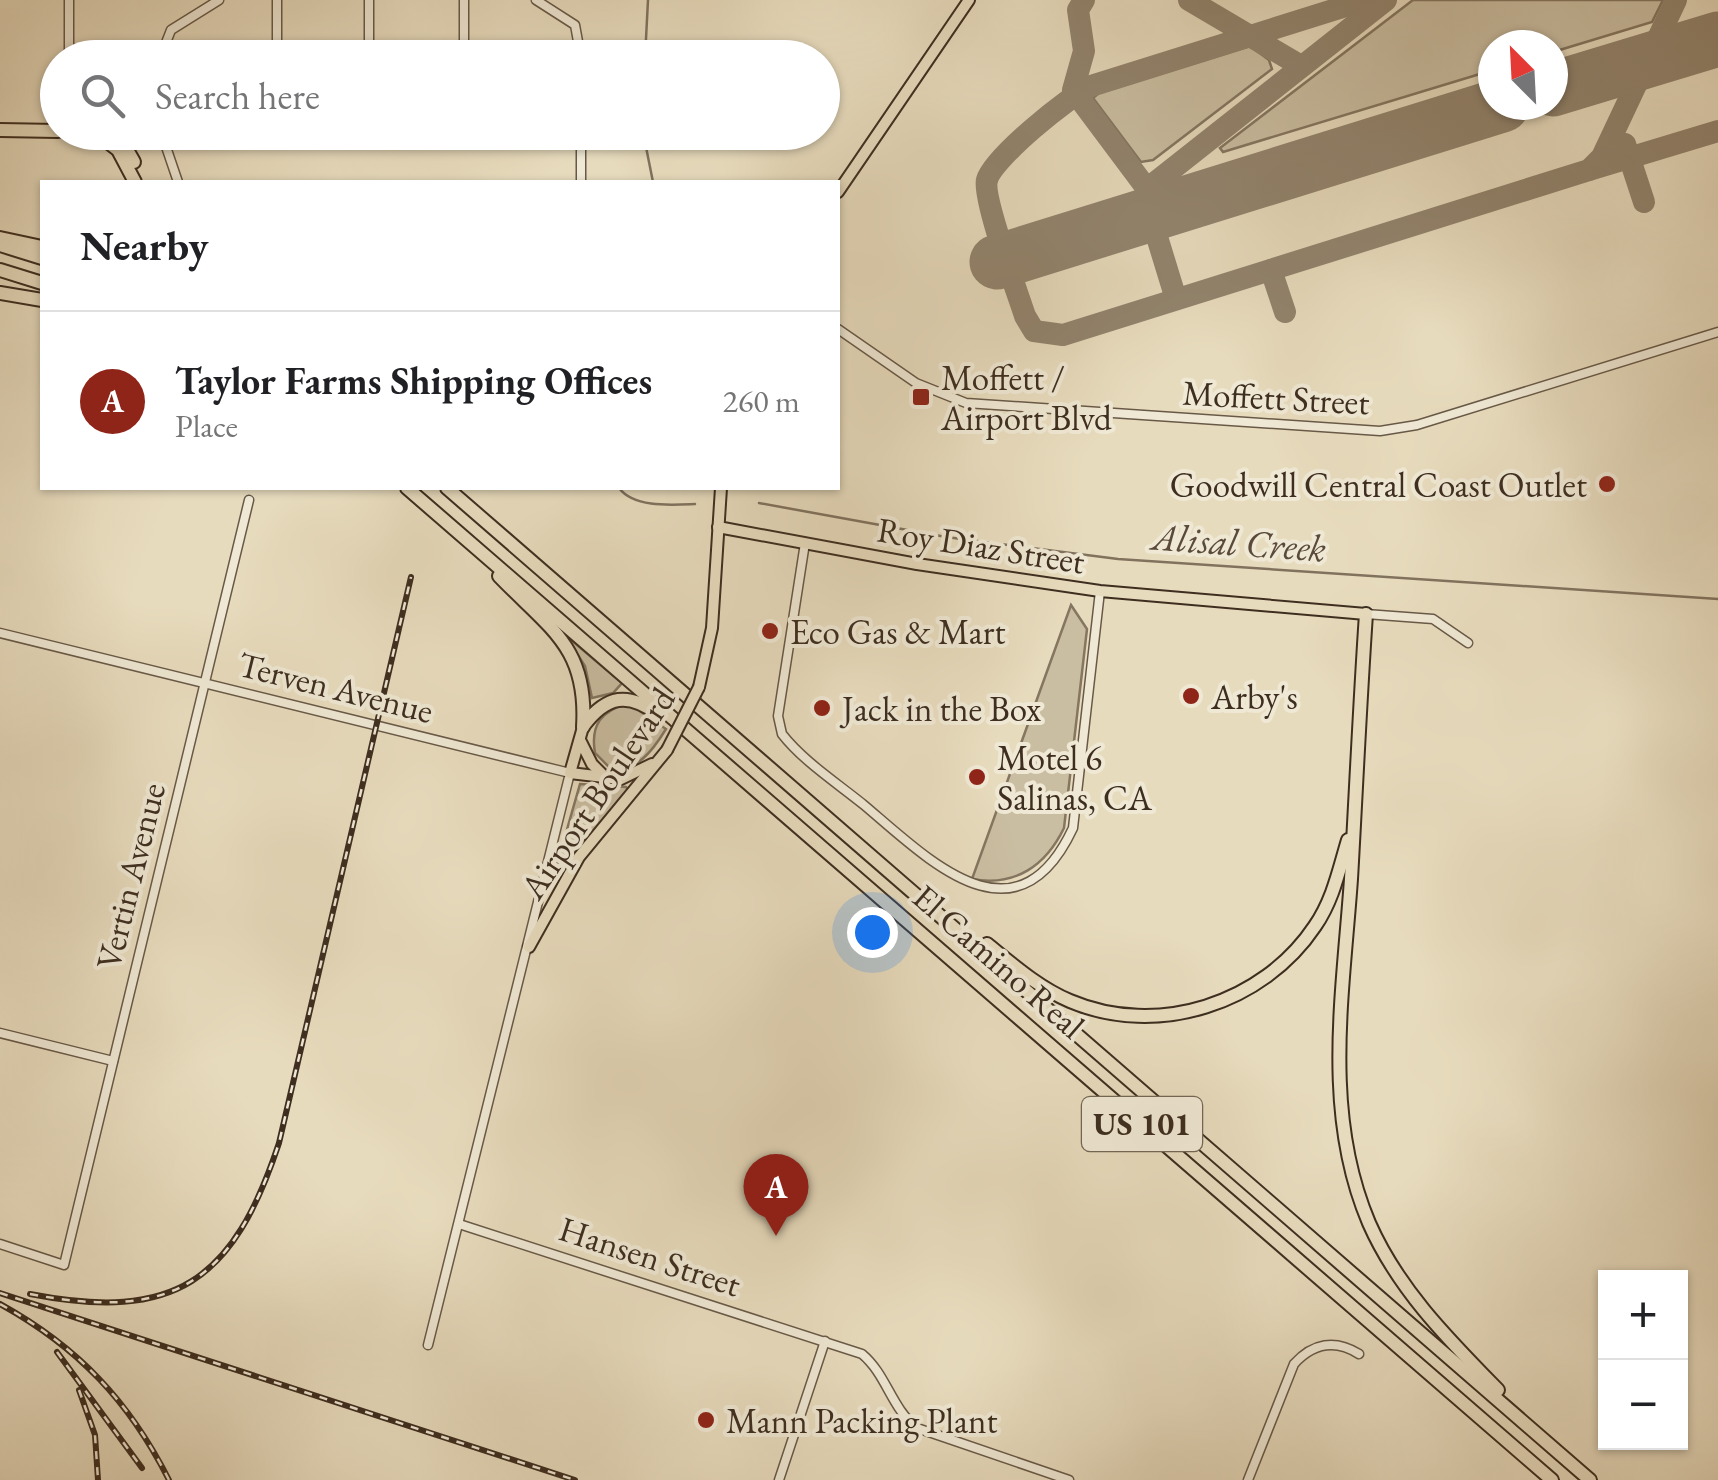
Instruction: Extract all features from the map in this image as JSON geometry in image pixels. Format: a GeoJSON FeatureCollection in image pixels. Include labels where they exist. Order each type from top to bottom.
{"type":"FeatureCollection","features":[{"type":"Feature","properties":{"kind":"highway"},"geometry":{"type":"LineString","coordinates":[[0,130],[40,131]]}},
{"type":"Feature","properties":{"kind":"highway"},"geometry":{"type":"LineString","coordinates":[[117,150],[135,180]]}},
{"type":"Feature","properties":{"kind":"highway"},"geometry":{"type":"LineString","coordinates":[[129,150],[143,180]]}},
{"type":"Feature","properties":{"kind":"highway"},"geometry":{"type":"LineString","coordinates":[[0,238],[40,247]]}},
{"type":"Feature","properties":{"kind":"highway"},"geometry":{"type":"LineString","coordinates":[[0,245],[40,257]]}},
{"type":"Feature","properties":{"kind":"highway"},"geometry":{"type":"LineString","coordinates":[[0,270],[40,281]]}},
{"type":"Feature","properties":{"kind":"highway"},"geometry":{"type":"LineString","coordinates":[[0,293],[40,300]]}},
{"type":"Feature","properties":{"kind":"highway","name":"El Camino Real"},"geometry":{"type":"LineString","coordinates":[[410,490],[1552,1480]]}},
{"type":"Feature","properties":{"kind":"highway","name":"El Camino Real"},"geometry":{"type":"LineString","coordinates":[[449,490],[1590,1480]]}},
{"type":"Feature","properties":{"kind":"highway"},"geometry":{"type":"LineString","coordinates":[[442,516],[571,654],[585,688],[581,733]]}},
{"type":"Feature","properties":{"kind":"highway"},"geometry":{"type":"LineString","coordinates":[[1366,614],[1350,831],[1338,1090],[1353,1180],[1383,1251],[1414,1299],[1540,1436]]}},
{"type":"Feature","properties":{"kind":"highway"},"geometry":{"type":"LineString","coordinates":[[581,733],[608,700],[628,698],[647,706],[732,769]]}},
{"type":"Feature","properties":{"kind":"highway"},"geometry":{"type":"LineString","coordinates":[[958,930],[986,943],[1046,988],[1083,1006],[1137,1016],[1194,1010],[1248,988],[1297,949],[1327,906],[1350,831]]}},
{"type":"Feature","properties":{"kind":"main road"},"geometry":{"type":"LineString","coordinates":[[840,189],[969,0]]}},
{"type":"Feature","properties":{"kind":"main road","name":"Airport Boulevard"},"geometry":{"type":"LineString","coordinates":[[529,947],[578,857],[650,776],[688,713],[707,660],[721,490]]}},
{"type":"Feature","properties":{"kind":"main road","name":"Roy Diaz Street"},"geometry":{"type":"LineString","coordinates":[[718,527],[1100,591],[1366,614]]}},
{"type":"Feature","properties":{"kind":"main road"},"geometry":{"type":"LineString","coordinates":[[570,773],[581,733]]}},
{"type":"Feature","properties":{"kind":"main road"},"geometry":{"type":"LineString","coordinates":[[581,733],[592,764],[607,780]]}},
{"type":"Feature","properties":{"kind":"main road","name":"Terven Avenue"},"geometry":{"type":"LineString","coordinates":[[570,773],[607,780],[638,775],[656,762]]}},
{"type":"Feature","properties":{"kind":"street"},"geometry":{"type":"LineString","coordinates":[[69,0],[69,40]]}},
{"type":"Feature","properties":{"kind":"street"},"geometry":{"type":"LineString","coordinates":[[167,40],[171,30],[219,0]]}},
{"type":"Feature","properties":{"kind":"street"},"geometry":{"type":"LineString","coordinates":[[277,0],[277,40]]}},
{"type":"Feature","properties":{"kind":"street"},"geometry":{"type":"LineString","coordinates":[[369,0],[369,40]]}},
{"type":"Feature","properties":{"kind":"street"},"geometry":{"type":"LineString","coordinates":[[464,0],[464,40]]}},
{"type":"Feature","properties":{"kind":"street"},"geometry":{"type":"LineString","coordinates":[[536,0],[575,25],[578,40]]}},
{"type":"Feature","properties":{"kind":"street"},"geometry":{"type":"LineString","coordinates":[[166,150],[177,180]]}},
{"type":"Feature","properties":{"kind":"street"},"geometry":{"type":"LineString","coordinates":[[581,150],[581,180]]}},
{"type":"Feature","properties":{"kind":"street","name":"Moffett Street"},"geometry":{"type":"LineString","coordinates":[[840,329],[916,383],[966,404],[1380,432],[1418,425],[1718,332]]}},
{"type":"Feature","properties":{"kind":"street","name":"Vertin Avenue"},"geometry":{"type":"LineString","coordinates":[[0,1244],[64,1265],[249,500]]}},
{"type":"Feature","properties":{"kind":"street"},"geometry":{"type":"LineString","coordinates":[[805,543],[778,716],[782,734],[936,866],[975,886],[999,888],[1032,878],[1058,855],[1073,828],[1100,591]]}},
{"type":"Feature","properties":{"kind":"street","name":"Roy Diaz Street"},"geometry":{"type":"LineString","coordinates":[[1366,614],[1433,619],[1468,644]]}},
{"type":"Feature","properties":{"kind":"street","name":"Terven Avenue"},"geometry":{"type":"LineString","coordinates":[[0,632],[570,773]]}},
{"type":"Feature","properties":{"kind":"street","name":"Airport Boulevard"},"geometry":{"type":"LineString","coordinates":[[428,1346],[570,773]]}},
{"type":"Feature","properties":{"kind":"street"},"geometry":{"type":"LineString","coordinates":[[0,1033],[113,1060]]}},
{"type":"Feature","properties":{"kind":"street","name":"Hansen Street"},"geometry":{"type":"LineString","coordinates":[[459,1224],[862,1354],[874,1364],[896,1406],[918,1428],[1069,1480]]}},
{"type":"Feature","properties":{"kind":"street"},"geometry":{"type":"LineString","coordinates":[[779,1480],[824,1341]]}},
{"type":"Feature","properties":{"kind":"street"},"geometry":{"type":"LineString","coordinates":[[1248,1480],[1294,1364],[1325,1345],[1343,1346],[1359,1354]]}},
{"type":"Feature","properties":{"kind":"shaded area"},"geometry":{"type":"Polygon","coordinates":[[[1413,0],[1663,0],[1652,22],[1568,47],[1568,30],[1478,30],[1478,75],[1223,152],[1220,148],[1413,0]]]}},
{"type":"Feature","properties":{"kind":"shaded area"},"geometry":{"type":"Polygon","coordinates":[[[1250,46],[1269,60],[1272,69],[1153,160],[1141,162],[1093,98],[1099,93],[1250,46]]]}},
{"type":"Feature","properties":{"kind":"shaded area"},"geometry":{"type":"Polygon","coordinates":[[[1071,605],[1087,629],[1064,828],[1048,853],[1028,870],[1002,880],[972,879],[1071,605]]]}},
{"type":"Feature","properties":{"kind":"shaded area"},"geometry":{"type":"Polygon","coordinates":[[[564,634],[622,683],[613,693],[592,698],[585,666],[564,634]]]}},
{"type":"Feature","properties":{"kind":"shaded area"},"geometry":{"type":"Polygon","coordinates":[[[628,703],[666,729],[650,752],[636,763],[610,768],[595,753],[594,734],[605,715],[628,703]]]}},
{"type":"Feature","properties":{"kind":"shaded area"},"geometry":{"type":"Polygon","coordinates":[[[580,784],[626,787],[630,792],[563,872],[556,868],[580,784]]]}},
{"type":"Feature","properties":{"kind":"waterway","name":"Alisal Creek"},"geometry":{"type":"LineString","coordinates":[[646,40],[648,0]]}},
{"type":"Feature","properties":{"kind":"waterway","name":"Alisal Creek"},"geometry":{"type":"LineString","coordinates":[[647,150],[653,180]]}},
{"type":"Feature","properties":{"kind":"waterway","name":"Alisal Creek"},"geometry":{"type":"LineString","coordinates":[[621,490],[643,502],[695,504]]}},
{"type":"Feature","properties":{"kind":"waterway","name":"Alisal Creek"},"geometry":{"type":"LineString","coordinates":[[759,503],[946,537],[1118,559],[1718,599]]}},
{"type":"Feature","properties":{"kind":"taxiway"},"geometry":{"type":"LineString","coordinates":[[1084,0],[1078,10],[1084,51],[1073,90],[1147,189]]}},
{"type":"Feature","properties":{"kind":"taxiway"},"geometry":{"type":"LineString","coordinates":[[1189,0],[1301,66]]}},
{"type":"Feature","properties":{"kind":"taxiway"},"geometry":{"type":"LineString","coordinates":[[1365,0],[1091,86],[1017,143],[992,170],[987,190],[1009,268],[1034,331],[1063,335],[1589,170],[1602,157],[1676,0]]}},
{"type":"Feature","properties":{"kind":"taxiway"},"geometry":{"type":"LineString","coordinates":[[1176,299],[1146,201],[1147,189],[1386,0]]}},
{"type":"Feature","properties":{"kind":"taxiway"},"geometry":{"type":"LineString","coordinates":[[1589,170],[1718,131]]}},
{"type":"Feature","properties":{"kind":"taxiway"},"geometry":{"type":"LineString","coordinates":[[1625,144],[1644,202]]}},
{"type":"Feature","properties":{"kind":"taxiway"},"geometry":{"type":"LineString","coordinates":[[1271,270],[1285,312]]}},
{"type":"Feature","properties":{"kind":"runway"},"geometry":{"type":"LineString","coordinates":[[1568,84],[1718,39]]}},
{"type":"Feature","properties":{"kind":"runway"},"geometry":{"type":"LineString","coordinates":[[997,262],[1478,112]]}},
{"type":"Feature","properties":{"kind":"railway"},"geometry":{"type":"LineString","coordinates":[[30,1294],[124,1302],[160,1295],[192,1281],[218,1259],[241,1229],[279,1143],[411,577]]}},
{"type":"Feature","properties":{"kind":"railway"},"geometry":{"type":"LineString","coordinates":[[0,1293],[575,1480]]}},
{"type":"Feature","properties":{"kind":"railway"},"geometry":{"type":"LineString","coordinates":[[0,1304],[54,1339],[99,1378],[137,1425],[169,1480]]}},
{"type":"Feature","properties":{"kind":"railway"},"geometry":{"type":"LineString","coordinates":[[57,1352],[142,1468]]}},
{"type":"Feature","properties":{"kind":"railway"},"geometry":{"type":"LineString","coordinates":[[79,1390],[95,1435],[98,1480]]}},
{"type":"Feature","properties":{"kind":"place","name":"Moffett / Airport Blvd"},"geometry":{"type":"Point","coordinates":[921,397]}},
{"type":"Feature","properties":{"kind":"place","name":"Goodwill Central Coast Outlet"},"geometry":{"type":"Point","coordinates":[1607,484]}},
{"type":"Feature","properties":{"kind":"place","name":"Eco Gas & Mart"},"geometry":{"type":"Point","coordinates":[770,631]}},
{"type":"Feature","properties":{"kind":"place","name":"Arby's"},"geometry":{"type":"Point","coordinates":[1191,696]}},
{"type":"Feature","properties":{"kind":"place","name":"Jack in the Box"},"geometry":{"type":"Point","coordinates":[822,708]}},
{"type":"Feature","properties":{"kind":"place","name":"Motel 6 Salinas, CA"},"geometry":{"type":"Point","coordinates":[977,777]}},
{"type":"Feature","properties":{"kind":"place","name":"Taylor Farms Shipping Offices"},"geometry":{"type":"Point","coordinates":[776,1236]}},
{"type":"Feature","properties":{"kind":"place","name":"Mann Packing Plant"},"geometry":{"type":"Point","coordinates":[706,1420]}}]}
